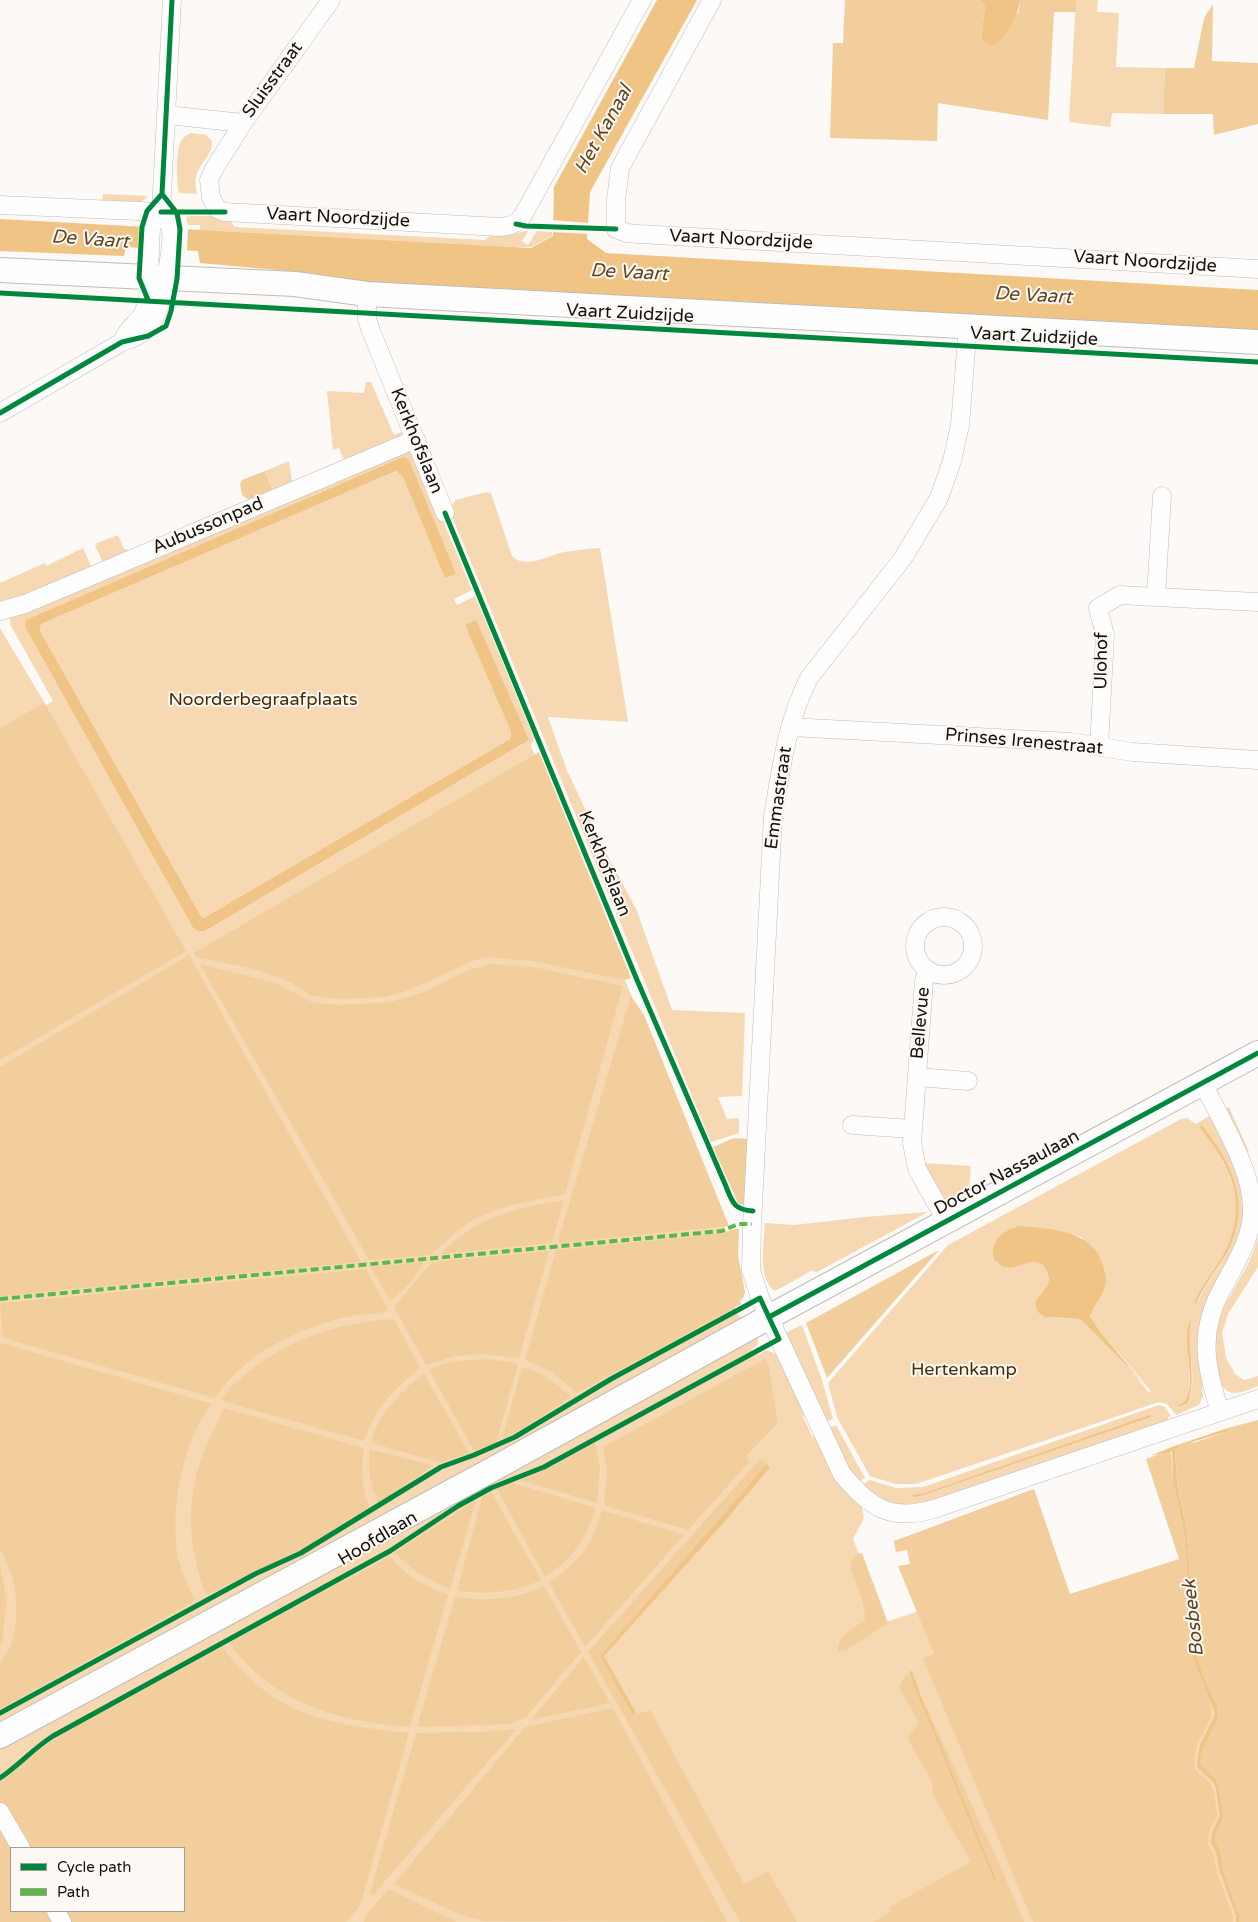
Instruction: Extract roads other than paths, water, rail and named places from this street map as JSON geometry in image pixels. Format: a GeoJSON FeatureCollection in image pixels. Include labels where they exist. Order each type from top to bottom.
{"type":"FeatureCollection","features":[{"type":"Feature","properties":{"kind":"street"},"geometry":{"type":"LineString","coordinates":[[158,278],[150,249],[156,220],[167,115],[172,0]]}},
{"type":"Feature","properties":{"kind":"street","name":"Sluisstraat"},"geometry":{"type":"LineString","coordinates":[[167,115],[243,123],[331,0]]}},
{"type":"Feature","properties":{"kind":"street","name":"Vaart Noordzijde"},"geometry":{"type":"LineString","coordinates":[[243,123],[208,180],[211,197],[217,209],[225,212],[500,227],[516,224],[522,217],[642,0]]}},
{"type":"Feature","properties":{"kind":"street","name":"Vaart Noordzijde"},"geometry":{"type":"LineString","coordinates":[[712,0],[620,168],[616,200],[616,229],[627,233],[639,234],[1258,269]]}},
{"type":"Feature","properties":{"kind":"street"},"geometry":{"type":"LineString","coordinates":[[0,205],[156,220],[170,228],[170,250],[142,318],[126,331],[122,342],[0,413]]}},
{"type":"Feature","properties":{"kind":"street","name":"Vaart Zuidzijde"},"geometry":{"type":"LineString","coordinates":[[0,270],[295,284],[367,294],[1258,342]]}},
{"type":"Feature","properties":{"kind":"street","name":"Kerkhofslaan"},"geometry":{"type":"LineString","coordinates":[[367,294],[367,319],[371,331],[446,513]]}},
{"type":"Feature","properties":{"kind":"street","name":"Emmastraat"},"geometry":{"type":"LineString","coordinates":[[769,1317],[760,1298],[751,1270],[752,1224],[773,816],[784,751],[799,698],[809,678],[903,558],[939,498],[952,462],[960,425],[968,325]]}},
{"type":"Feature","properties":{"kind":"street","name":"Aubussonpad"},"geometry":{"type":"LineString","coordinates":[[0,611],[25,604],[416,439]]}},
{"type":"Feature","properties":{"kind":"street"},"geometry":{"type":"LineString","coordinates":[[1156,597],[1162,496]]}},
{"type":"Feature","properties":{"kind":"street","name":"Ulohof"},"geometry":{"type":"LineString","coordinates":[[1099,747],[1106,634],[1098,608],[1120,595],[1258,602]]}},
{"type":"Feature","properties":{"kind":"street","name":"Prinses Irenestraat"},"geometry":{"type":"LineString","coordinates":[[790,728],[1071,742],[1132,752],[1258,760]]}},
{"type":"Feature","properties":{"kind":"street","name":"Bellevue"},"geometry":{"type":"LineString","coordinates":[[927,970],[924,981],[912,1143],[917,1168],[947,1222]]}},
{"type":"Feature","properties":{"kind":"street","name":"Doctor Nassaulaan"},"geometry":{"type":"LineString","coordinates":[[769,1317],[1258,1053]]}},
{"type":"Feature","properties":{"kind":"street","name":"Bellevue"},"geometry":{"type":"LineString","coordinates":[[917,1077],[968,1081]]}},
{"type":"Feature","properties":{"kind":"street"},"geometry":{"type":"LineString","coordinates":[[1203,1083],[1243,1167],[1252,1198],[1251,1220],[1246,1241],[1215,1302],[1207,1329],[1207,1364],[1220,1412]]}},
{"type":"Feature","properties":{"kind":"street"},"geometry":{"type":"LineString","coordinates":[[852,1125],[913,1129]]}},
{"type":"Feature","properties":{"kind":"street"},"geometry":{"type":"LineString","coordinates":[[769,1317],[842,1474],[854,1489],[876,1508],[901,1514],[918,1514],[934,1509],[1258,1399]]}},
{"type":"Feature","properties":{"kind":"street","name":"Hoofdlaan"},"geometry":{"type":"LineString","coordinates":[[0,1736],[484,1474],[769,1317]]}},
{"type":"Feature","properties":{"kind":"street"},"geometry":{"type":"LineString","coordinates":[[0,1812],[19,1847]]}},
{"type":"Feature","properties":{"kind":"water"},"geometry":{"type":"Polygon","coordinates":[[[657,0],[697,0],[590,192],[587,239],[606,253],[1258,290],[1258,331],[362,284],[310,273],[200,263],[198,251],[126,247],[124,256],[0,251],[0,219],[531,248],[553,236],[554,187],[657,0]]]}},
{"type":"Feature","properties":{"kind":"water"},"geometry":{"type":"Polygon","coordinates":[[[979,0],[1020,0],[1012,24],[995,45],[988,45],[981,40],[985,6],[979,0]]]}},
{"type":"Feature","properties":{"kind":"water"},"geometry":{"type":"Polygon","coordinates":[[[403,457],[410,462],[456,574],[445,578],[403,477],[396,471],[41,624],[40,631],[202,918],[204,918],[510,739],[511,732],[465,625],[476,620],[529,740],[205,931],[198,931],[193,928],[25,627],[26,620],[403,457]]]}},
{"type":"Feature","properties":{"kind":"water"},"geometry":{"type":"Polygon","coordinates":[[[1201,1124],[1222,1153],[1229,1168],[1238,1200],[1238,1216],[1235,1233],[1228,1251],[1202,1291],[1196,1304],[1194,1302],[1226,1249],[1233,1232],[1236,1215],[1233,1185],[1220,1156],[1200,1128],[1201,1124]]]}},
{"type":"Feature","properties":{"kind":"water"},"geometry":{"type":"Polygon","coordinates":[[[1020,1226],[1058,1230],[1081,1238],[1091,1245],[1098,1254],[1106,1275],[1106,1281],[1104,1290],[1090,1316],[1099,1330],[1150,1392],[1080,1319],[1045,1317],[1038,1312],[1035,1303],[1047,1286],[1049,1279],[1046,1269],[1041,1264],[1036,1262],[1009,1268],[994,1260],[994,1247],[999,1237],[1008,1230],[1020,1226]]]}},
{"type":"Feature","properties":{"kind":"water"},"geometry":{"type":"Polygon","coordinates":[[[1190,1318],[1192,1386],[1187,1403],[1178,1407],[1186,1399],[1189,1388],[1187,1338],[1190,1318]]]}},
{"type":"Feature","properties":{"kind":"water"},"geometry":{"type":"Polygon","coordinates":[[[1150,1415],[1151,1417],[924,1495],[907,1496],[924,1493],[1150,1415]]]}},
{"type":"Feature","properties":{"kind":"water"},"geometry":{"type":"Polygon","coordinates":[[[1228,1428],[1229,1431],[1192,1442],[1192,1440],[1228,1428]]]}},
{"type":"Feature","properties":{"kind":"water"},"geometry":{"type":"Polygon","coordinates":[[[1177,1445],[1178,1448],[1175,1449],[1177,1482],[1187,1531],[1197,1654],[1218,1713],[1203,1749],[1200,1764],[1216,1780],[1219,1788],[1223,1817],[1215,1834],[1215,1842],[1220,1851],[1223,1871],[1239,1915],[1239,1922],[1236,1922],[1236,1915],[1220,1872],[1216,1852],[1211,1843],[1212,1832],[1220,1816],[1216,1788],[1213,1782],[1197,1765],[1200,1745],[1215,1713],[1196,1666],[1193,1653],[1184,1532],[1173,1482],[1172,1451],[1150,1456],[1177,1445]]]}},
{"type":"Feature","properties":{"kind":"water"},"geometry":{"type":"Polygon","coordinates":[[[767,1464],[770,1467],[719,1528],[604,1656],[636,1713],[633,1715],[600,1656],[767,1464]]]}},
{"type":"Feature","properties":{"kind":"water"},"geometry":{"type":"Polygon","coordinates":[[[910,1671],[912,1671],[924,1705],[996,1879],[994,1880],[913,1683],[910,1671]]]}},
{"type":"Feature","properties":{"kind":"water label","name":"Het Kanaal"},"geometry":{"type":"Point","coordinates":[604,130]}},
{"type":"Feature","properties":{"kind":"water label","name":"De Vaart"},"geometry":{"type":"Point","coordinates":[90,240]}},
{"type":"Feature","properties":{"kind":"water label","name":"De Vaart"},"geometry":{"type":"Point","coordinates":[629,273]}},
{"type":"Feature","properties":{"kind":"water label","name":"De Vaart"},"geometry":{"type":"Point","coordinates":[1033,296]}},
{"type":"Feature","properties":{"kind":"water label","name":"Bosbeek"},"geometry":{"type":"Point","coordinates":[1194,1618]}},
{"type":"Feature","properties":{"kind":"park label","name":"Noorderbegraafplaats"},"geometry":{"type":"Point","coordinates":[263,700]}},
{"type":"Feature","properties":{"kind":"park label","name":"Hertenkamp"},"geometry":{"type":"Point","coordinates":[964,1370]}}]}
